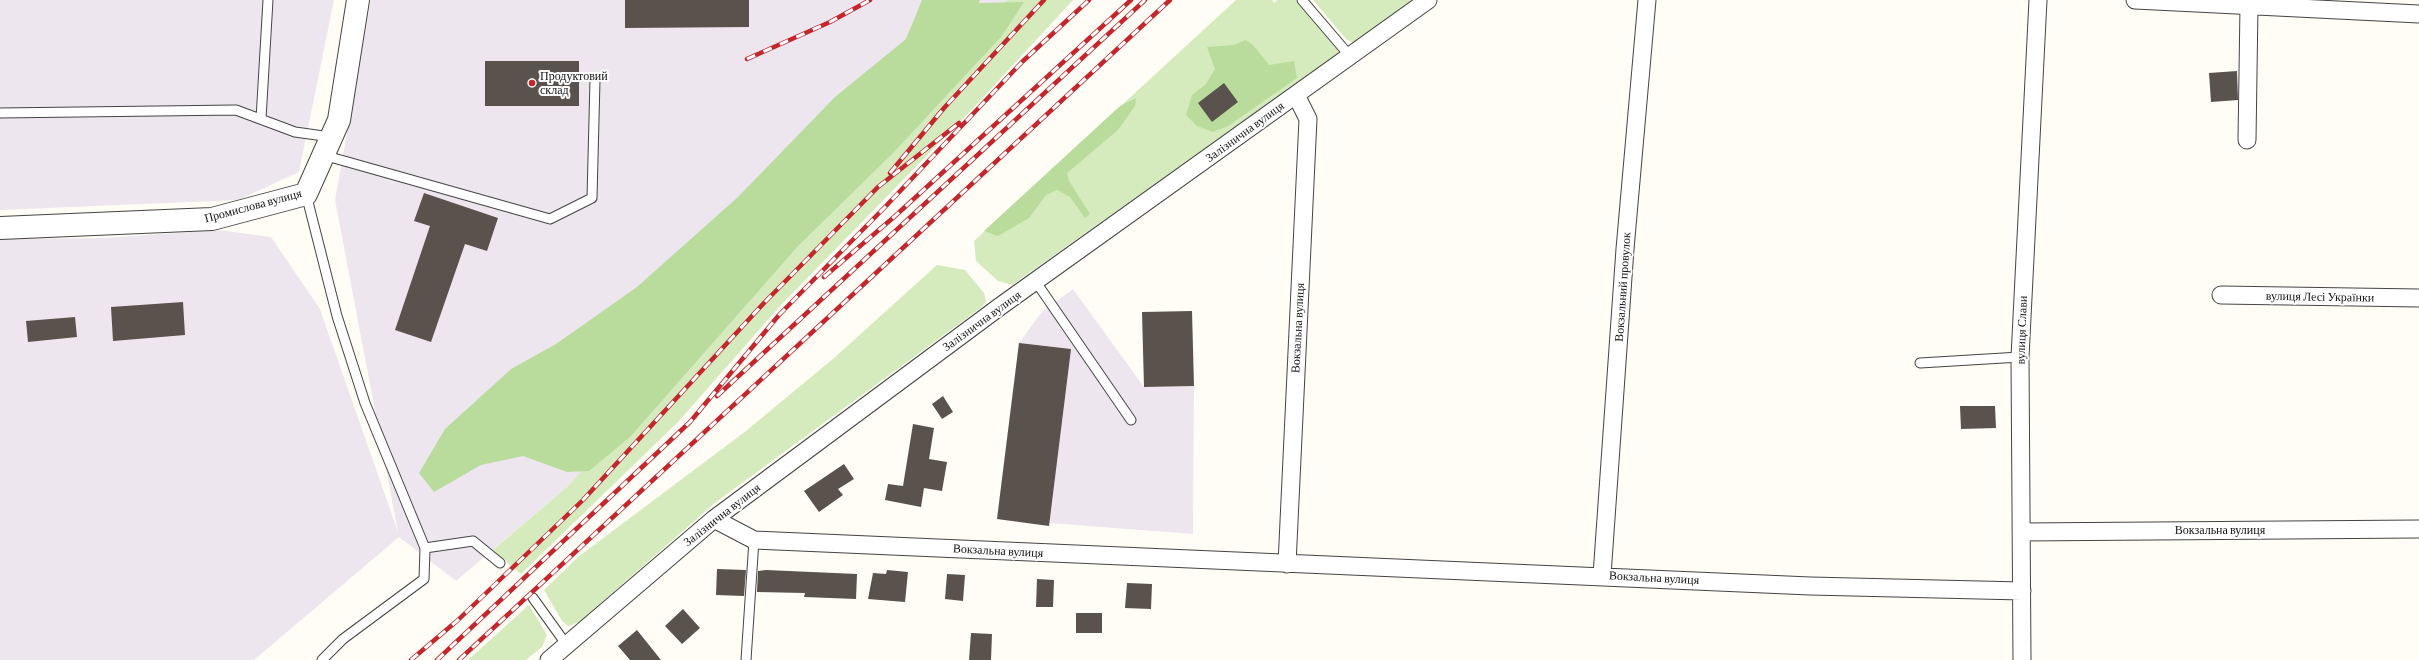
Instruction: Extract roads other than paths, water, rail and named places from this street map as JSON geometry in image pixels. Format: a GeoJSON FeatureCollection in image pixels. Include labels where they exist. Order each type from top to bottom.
{"type":"FeatureCollection","features":[{"type":"Feature","properties":{"kind":"street","name":"Промислова вулиця"},"geometry":{"type":"LineString","coordinates":[[0,228],[212,219],[306,194],[338,120],[358,0]]}},
{"type":"Feature","properties":{"kind":"street","name":"Залізнична вулиця"},"geometry":{"type":"LineString","coordinates":[[549,660],[714,519],[1036,282],[1296,95],[1349,55],[1428,0]]}},
{"type":"Feature","properties":{"kind":"street","name":"Вокзальний провулок"},"geometry":{"type":"LineString","coordinates":[[1602,575],[1625,249],[1647,0]]}},
{"type":"Feature","properties":{"kind":"street","name":"вулиця Слави"},"geometry":{"type":"LineString","coordinates":[[2022,660],[2020,357],[2038,0]]}},
{"type":"Feature","properties":{"kind":"street"},"geometry":{"type":"LineString","coordinates":[[2135,0],[2419,14]]}},
{"type":"Feature","properties":{"kind":"street"},"geometry":{"type":"LineString","coordinates":[[2247,140],[2249,6]]}},
{"type":"Feature","properties":{"kind":"street","name":"Вокзальна вулиця"},"geometry":{"type":"LineString","coordinates":[[1287,564],[1308,119],[1296,95]]}},
{"type":"Feature","properties":{"kind":"street","name":"вулиця Лесі Українки"},"geometry":{"type":"LineString","coordinates":[[2221,295],[2419,298]]}},
{"type":"Feature","properties":{"kind":"street","name":"Вокзальна вулиця"},"geometry":{"type":"LineString","coordinates":[[714,519],[754,540],[1287,564],[1602,575],[1810,586],[2022,591]]}},
{"type":"Feature","properties":{"kind":"street","name":"Вокзальна вулиця"},"geometry":{"type":"LineString","coordinates":[[2021,532],[2419,529]]}},
{"type":"Feature","properties":{"kind":"lane"},"geometry":{"type":"LineString","coordinates":[[261,119],[268,0]]}},
{"type":"Feature","properties":{"kind":"lane"},"geometry":{"type":"LineString","coordinates":[[1302,0],[1349,55]]}},
{"type":"Feature","properties":{"kind":"lane"},"geometry":{"type":"LineString","coordinates":[[0,113],[236,110],[295,132],[327,146],[550,219],[592,198],[595,80]]}},
{"type":"Feature","properties":{"kind":"lane"},"geometry":{"type":"LineString","coordinates":[[306,194],[337,316],[365,403],[424,548],[424,579],[343,639],[322,660]]}},
{"type":"Feature","properties":{"kind":"lane"},"geometry":{"type":"LineString","coordinates":[[1036,282],[1131,420]]}},
{"type":"Feature","properties":{"kind":"lane"},"geometry":{"type":"LineString","coordinates":[[1920,363],[2020,357]]}},
{"type":"Feature","properties":{"kind":"lane"},"geometry":{"type":"LineString","coordinates":[[746,660],[754,540]]}},
{"type":"Feature","properties":{"kind":"lane"},"geometry":{"type":"LineString","coordinates":[[424,548],[473,541],[500,563]]}},
{"type":"Feature","properties":{"kind":"lane"},"geometry":{"type":"LineString","coordinates":[[533,598],[566,644]]}},
{"type":"Feature","properties":{"kind":"railway"},"geometry":{"type":"LineString","coordinates":[[747,59],[830,22],[870,0]]}},
{"type":"Feature","properties":{"kind":"railway"},"geometry":{"type":"LineString","coordinates":[[890,173],[944,108],[1044,0]]}},
{"type":"Feature","properties":{"kind":"railway"},"geometry":{"type":"LineString","coordinates":[[437,660],[690,422],[779,315],[886,206],[1022,62],[1089,0]]}},
{"type":"Feature","properties":{"kind":"railway"},"geometry":{"type":"LineString","coordinates":[[824,277],[894,217],[1131,0]]}},
{"type":"Feature","properties":{"kind":"railway"},"geometry":{"type":"LineString","coordinates":[[717,396],[1145,0]]}},
{"type":"Feature","properties":{"kind":"railway"},"geometry":{"type":"LineString","coordinates":[[459,660],[1170,0]]}},
{"type":"Feature","properties":{"kind":"railway"},"geometry":{"type":"LineString","coordinates":[[411,660],[458,620],[583,500],[763,304],[878,187],[959,123]]}},
{"type":"Feature","properties":{"kind":"place","name":"Продуктовий склад"},"geometry":{"type":"Point","coordinates":[532,83]}}]}
